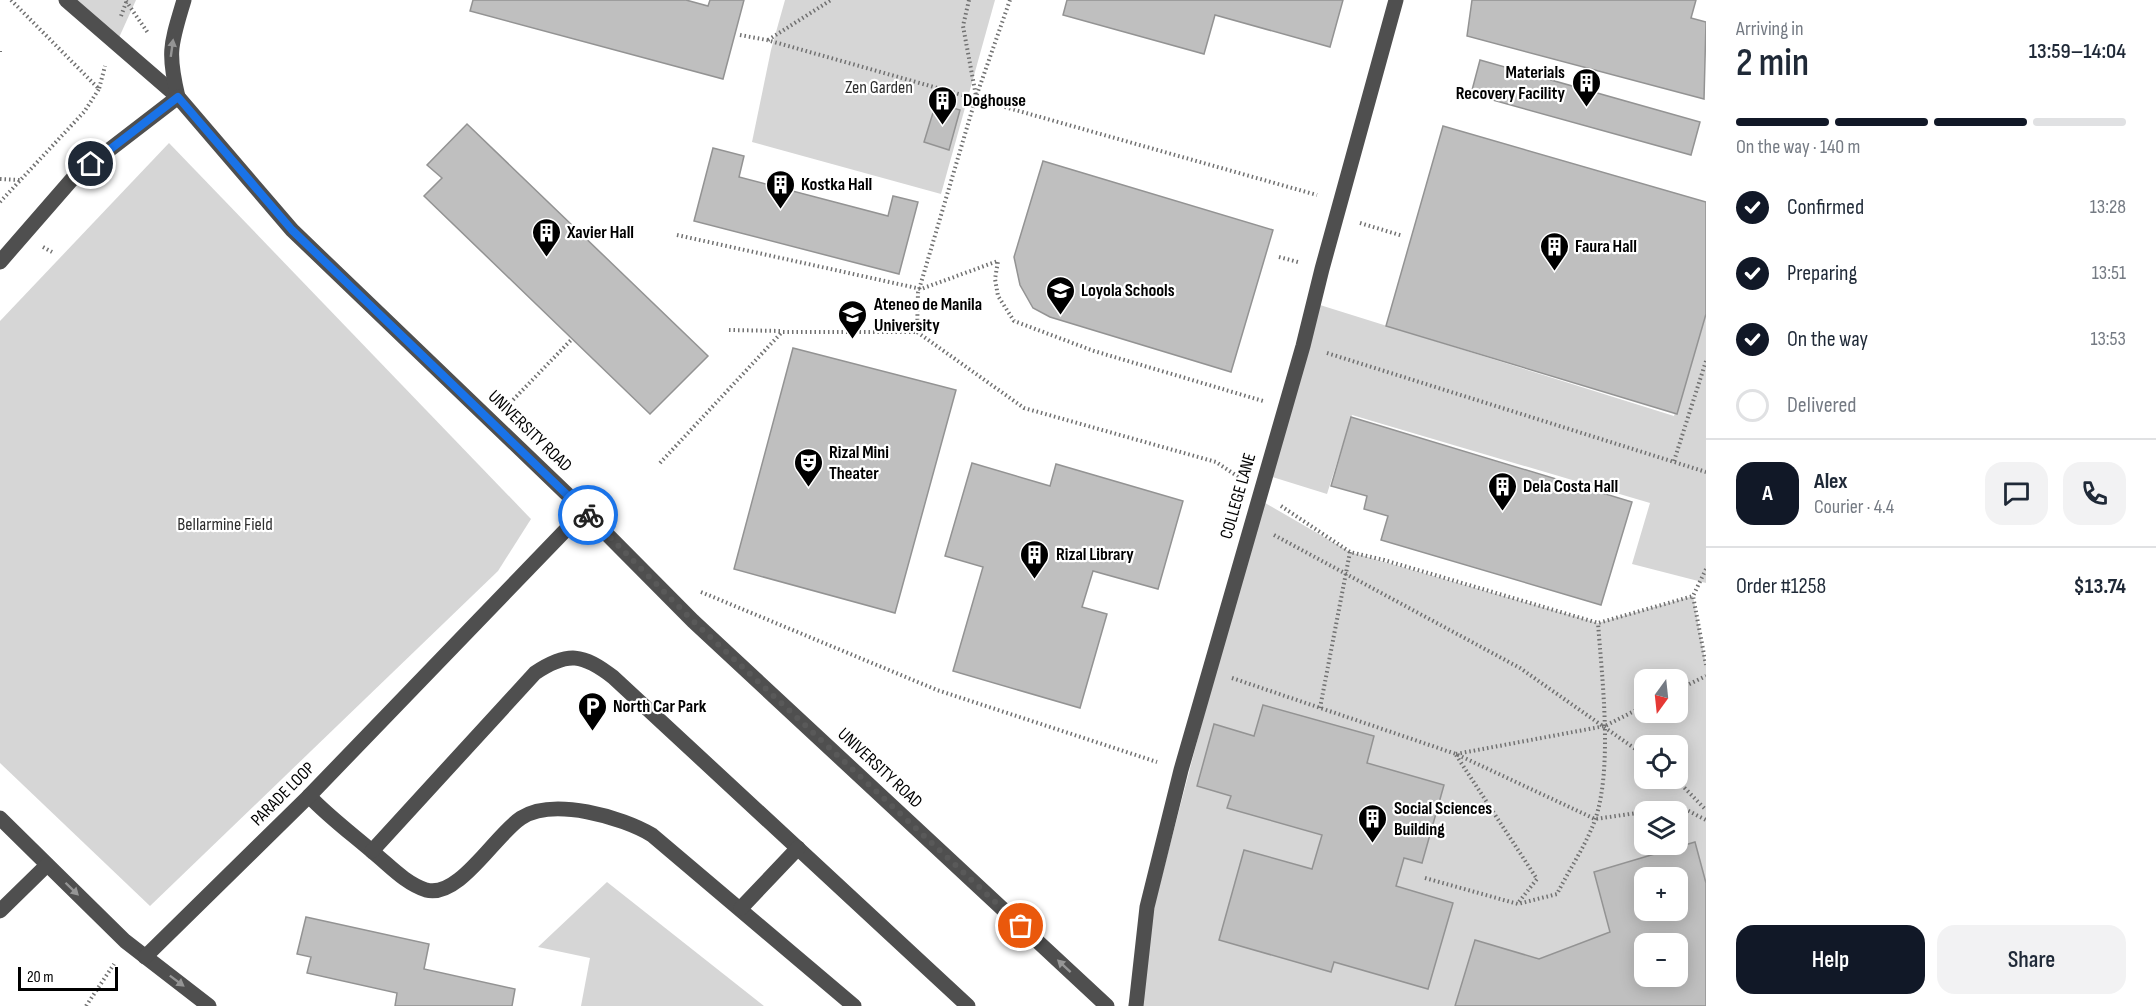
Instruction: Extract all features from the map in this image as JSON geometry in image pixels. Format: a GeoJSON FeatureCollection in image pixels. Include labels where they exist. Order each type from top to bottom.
{"type":"FeatureCollection","features":[{"type":"Feature","properties":{"kind":"street","name":"UNIVERSITY ROAD"},"geometry":{"type":"LineString","coordinates":[[66,0],[178,97],[292,230],[584,511],[693,621],[1107,1006]]}},
{"type":"Feature","properties":{"kind":"street"},"geometry":{"type":"LineString","coordinates":[[0,262],[74,177],[178,97],[170,66],[170,49],[184,0]]}},
{"type":"Feature","properties":{"kind":"street","name":"COLLEGE LANE"},"geometry":{"type":"LineString","coordinates":[[1136,1006],[1147,907],[1181,770],[1259,491],[1303,346],[1396,0]]}},
{"type":"Feature","properties":{"kind":"street","name":"PARADE LOOP"},"geometry":{"type":"LineString","coordinates":[[145,957],[309,796],[584,511]]}},
{"type":"Feature","properties":{"kind":"street"},"geometry":{"type":"LineString","coordinates":[[372,851],[535,673],[554,660],[572,657],[592,662],[613,677],[968,1006]]}},
{"type":"Feature","properties":{"kind":"street"},"geometry":{"type":"LineString","coordinates":[[309,796],[335,823],[406,880],[427,890],[451,887],[521,818],[557,810],[586,812],[638,826],[741,908],[854,1006]]}},
{"type":"Feature","properties":{"kind":"street"},"geometry":{"type":"LineString","coordinates":[[0,818],[125,941],[209,1006]]}},
{"type":"Feature","properties":{"kind":"street"},"geometry":{"type":"LineString","coordinates":[[741,908],[798,848]]}},
{"type":"Feature","properties":{"kind":"street"},"geometry":{"type":"LineString","coordinates":[[0,911],[47,865]]}},
{"type":"Feature","properties":{"kind":"path"},"geometry":{"type":"LineString","coordinates":[[767,40],[831,0]]}},
{"type":"Feature","properties":{"kind":"path"},"geometry":{"type":"LineString","coordinates":[[969,0],[963,26],[976,97]]}},
{"type":"Feature","properties":{"kind":"path"},"geometry":{"type":"LineString","coordinates":[[916,332],[921,289],[976,97],[1010,0]]}},
{"type":"Feature","properties":{"kind":"path"},"geometry":{"type":"LineString","coordinates":[[740,35],[767,40],[976,97],[1328,199],[1337,216],[1403,236]]}},
{"type":"Feature","properties":{"kind":"path"},"geometry":{"type":"LineString","coordinates":[[0,202],[84,112],[99,89]]}},
{"type":"Feature","properties":{"kind":"path"},"geometry":{"type":"LineString","coordinates":[[0,179],[21,180]]}},
{"type":"Feature","properties":{"kind":"path"},"geometry":{"type":"LineString","coordinates":[[677,235],[921,289],[998,261],[994,279],[998,296],[1014,321],[1094,351],[1284,407]]}},
{"type":"Feature","properties":{"kind":"path"},"geometry":{"type":"LineString","coordinates":[[729,330],[916,332],[1024,408],[1216,462],[1350,552],[1598,623],[1693,596]]}},
{"type":"Feature","properties":{"kind":"path"},"geometry":{"type":"LineString","coordinates":[[660,463],[782,332]]}},
{"type":"Feature","properties":{"kind":"path"},"geometry":{"type":"LineString","coordinates":[[510,403],[572,339]]}},
{"type":"Feature","properties":{"kind":"path"},"geometry":{"type":"LineString","coordinates":[[1303,346],[1706,472]]}},
{"type":"Feature","properties":{"kind":"path"},"geometry":{"type":"LineString","coordinates":[[1674,461],[1706,361]]}},
{"type":"Feature","properties":{"kind":"path"},"geometry":{"type":"LineString","coordinates":[[1251,522],[1520,668],[1634,748]]}},
{"type":"Feature","properties":{"kind":"path"},"geometry":{"type":"LineString","coordinates":[[1320,708],[1350,552]]}},
{"type":"Feature","properties":{"kind":"path"},"geometry":{"type":"LineString","coordinates":[[1706,569],[1693,596],[1706,665]]}},
{"type":"Feature","properties":{"kind":"path"},"geometry":{"type":"LineString","coordinates":[[701,592],[937,690],[1181,770]]}},
{"type":"Feature","properties":{"kind":"path"},"geometry":{"type":"LineString","coordinates":[[1425,878],[1518,904],[1557,894],[1595,819],[1601,781],[1605,726],[1598,623]]}},
{"type":"Feature","properties":{"kind":"path"},"geometry":{"type":"LineString","coordinates":[[1209,670],[1456,754],[1595,819],[1634,814]]}},
{"type":"Feature","properties":{"kind":"path"},"geometry":{"type":"LineString","coordinates":[[1688,685],[1706,676]]}},
{"type":"Feature","properties":{"kind":"path"},"geometry":{"type":"LineString","coordinates":[[1456,754],[1605,726],[1634,711]]}},
{"type":"Feature","properties":{"kind":"path"},"geometry":{"type":"LineString","coordinates":[[1456,754],[1537,879],[1518,904]]}},
{"type":"Feature","properties":{"kind":"path"},"geometry":{"type":"LineString","coordinates":[[1686,789],[1706,810]]}},
{"type":"Feature","properties":{"kind":"path"},"geometry":{"type":"LineString","coordinates":[[1688,811],[1706,820]]}},
{"type":"Feature","properties":{"kind":"path"},"geometry":{"type":"LineString","coordinates":[[86,1006],[109,975],[125,941]]}},
{"type":"Feature","properties":{"kind":"green space"},"geometry":{"type":"Polygon","coordinates":[[[74,0],[136,0],[117,42],[74,0]]]}},
{"type":"Feature","properties":{"kind":"green space","name":"Zen Garden"},"geometry":{"type":"Polygon","coordinates":[[[785,0],[995,0],[941,194],[752,142],[771,50],[785,0]]]}},
{"type":"Feature","properties":{"kind":"green space","name":"Bellarmine Field"},"geometry":{"type":"Polygon","coordinates":[[[169,143],[531,519],[498,571],[150,906],[0,763],[0,321],[169,143]]]}},
{"type":"Feature","properties":{"kind":"green space"},"geometry":{"type":"Polygon","coordinates":[[[1706,294],[1706,583],[1632,564],[1650,503],[1352,415],[1327,494],[1269,476],[1320,305],[1674,416],[1706,294]]]}},
{"type":"Feature","properties":{"kind":"green space"},"geometry":{"type":"Polygon","coordinates":[[[1260,500],[1350,552],[1598,623],[1693,596],[1706,665],[1706,1006],[1128,1006],[1260,500]]]}},
{"type":"Feature","properties":{"kind":"green space"},"geometry":{"type":"Polygon","coordinates":[[[607,882],[764,1006],[581,1006],[590,958],[538,947],[607,882]]]}},
{"type":"Feature","properties":{"kind":"building"},"geometry":{"type":"Polygon","coordinates":[[[473,0],[686,0],[708,6],[710,0],[744,0],[723,79],[470,11],[473,0]]]}},
{"type":"Feature","properties":{"kind":"building"},"geometry":{"type":"Polygon","coordinates":[[[1067,0],[1343,0],[1330,47],[1215,15],[1204,54],[1063,15],[1067,0]]]}},
{"type":"Feature","properties":{"kind":"building"},"geometry":{"type":"Polygon","coordinates":[[[1472,0],[1696,0],[1691,18],[1706,22],[1704,99],[1467,36],[1472,0]]]}},
{"type":"Feature","properties":{"kind":"building","name":"Materials Recovery Facility"},"geometry":{"type":"Polygon","coordinates":[[[1480,60],[1700,122],[1691,155],[1471,94],[1480,60]]]}},
{"type":"Feature","properties":{"kind":"building","name":"Doghouse"},"geometry":{"type":"Polygon","coordinates":[[[936,103],[960,110],[949,150],[924,142],[936,103]]]}},
{"type":"Feature","properties":{"kind":"building","name":"Xavier Hall"},"geometry":{"type":"Polygon","coordinates":[[[467,124],[708,356],[650,414],[424,196],[442,178],[427,165],[467,124]]]}},
{"type":"Feature","properties":{"kind":"building","name":"Faura Hall"},"geometry":{"type":"Polygon","coordinates":[[[1443,126],[1706,202],[1706,314],[1677,414],[1386,326],[1443,126]]]}},
{"type":"Feature","properties":{"kind":"building","name":"Kostka Hall"},"geometry":{"type":"Polygon","coordinates":[[[713,148],[744,156],[739,177],[888,216],[893,196],[918,202],[899,274],[694,221],[713,148]]]}},
{"type":"Feature","properties":{"kind":"building"},"geometry":{"type":"Polygon","coordinates":[[[1043,161],[1273,230],[1231,372],[1050,317],[1033,308],[1020,285],[1014,257],[1043,161]]]}},
{"type":"Feature","properties":{"kind":"building"},"geometry":{"type":"Polygon","coordinates":[[[793,348],[956,390],[895,613],[734,569],[793,348]]]}},
{"type":"Feature","properties":{"kind":"building","name":"Dela Costa Hall"},"geometry":{"type":"Polygon","coordinates":[[[1351,417],[1632,502],[1601,605],[1381,540],[1388,516],[1364,509],[1367,496],[1331,486],[1351,417]]]}},
{"type":"Feature","properties":{"kind":"building","name":"Rizal Library"},"geometry":{"type":"Polygon","coordinates":[[[972,463],[1050,486],[1056,464],[1183,501],[1158,589],[1093,571],[1082,607],[1107,614],[1080,708],[953,671],[983,567],[945,556],[972,463]]]}},
{"type":"Feature","properties":{"kind":"building","name":"Social Sciences Building"},"geometry":{"type":"Polygon","coordinates":[[[1263,705],[1374,736],[1367,763],[1444,785],[1422,863],[1404,858],[1396,886],[1453,903],[1428,989],[1334,962],[1331,972],[1219,940],[1244,850],[1312,869],[1322,835],[1227,808],[1231,796],[1197,786],[1214,724],[1254,736],[1263,705]]]}},
{"type":"Feature","properties":{"kind":"building"},"geometry":{"type":"Polygon","coordinates":[[[1695,842],[1706,883],[1706,1006],[1455,1006],[1475,940],[1539,959],[1610,932],[1594,872],[1651,855],[1688,855],[1688,844],[1695,842]]]}},
{"type":"Feature","properties":{"kind":"building"},"geometry":{"type":"Polygon","coordinates":[[[306,917],[429,944],[424,969],[515,989],[512,1006],[395,1006],[397,993],[307,973],[311,957],[297,954],[306,917]]]}},
{"type":"Feature","properties":{"kind":"way so far"},"geometry":{"type":"LineString","coordinates":[[588,515],[693,621],[1021,926]]}},
{"type":"Feature","properties":{"kind":"place","name":"Materials Recovery Facility"},"geometry":{"type":"Point","coordinates":[1586,108]}},
{"type":"Feature","properties":{"kind":"place","name":"Doghouse"},"geometry":{"type":"Point","coordinates":[942,126]}},
{"type":"Feature","properties":{"kind":"place","name":"Kostka Hall"},"geometry":{"type":"Point","coordinates":[780,210]}},
{"type":"Feature","properties":{"kind":"place","name":"Xavier Hall"},"geometry":{"type":"Point","coordinates":[546,258]}},
{"type":"Feature","properties":{"kind":"place","name":"Faura Hall"},"geometry":{"type":"Point","coordinates":[1554,272]}},
{"type":"Feature","properties":{"kind":"place","name":"Loyola Schools"},"geometry":{"type":"Point","coordinates":[1060,316]}},
{"type":"Feature","properties":{"kind":"place","name":"Ateneo de Manila University"},"geometry":{"type":"Point","coordinates":[853,340]}},
{"type":"Feature","properties":{"kind":"place","name":"Rizal Mini Theater"},"geometry":{"type":"Point","coordinates":[808,488]}},
{"type":"Feature","properties":{"kind":"place","name":"Dela Costa Hall"},"geometry":{"type":"Point","coordinates":[1502,512]}},
{"type":"Feature","properties":{"kind":"place","name":"Rizal Library"},"geometry":{"type":"Point","coordinates":[1035,580]}},
{"type":"Feature","properties":{"kind":"place","name":"North Car Park"},"geometry":{"type":"Point","coordinates":[592,732]}},
{"type":"Feature","properties":{"kind":"place","name":"Social Sciences Building"},"geometry":{"type":"Point","coordinates":[1373,844]}},
{"type":"Feature","properties":{"kind":"route"},"geometry":{"type":"LineString","coordinates":[[91,164],[178,97],[292,230],[588,515]]}}]}
